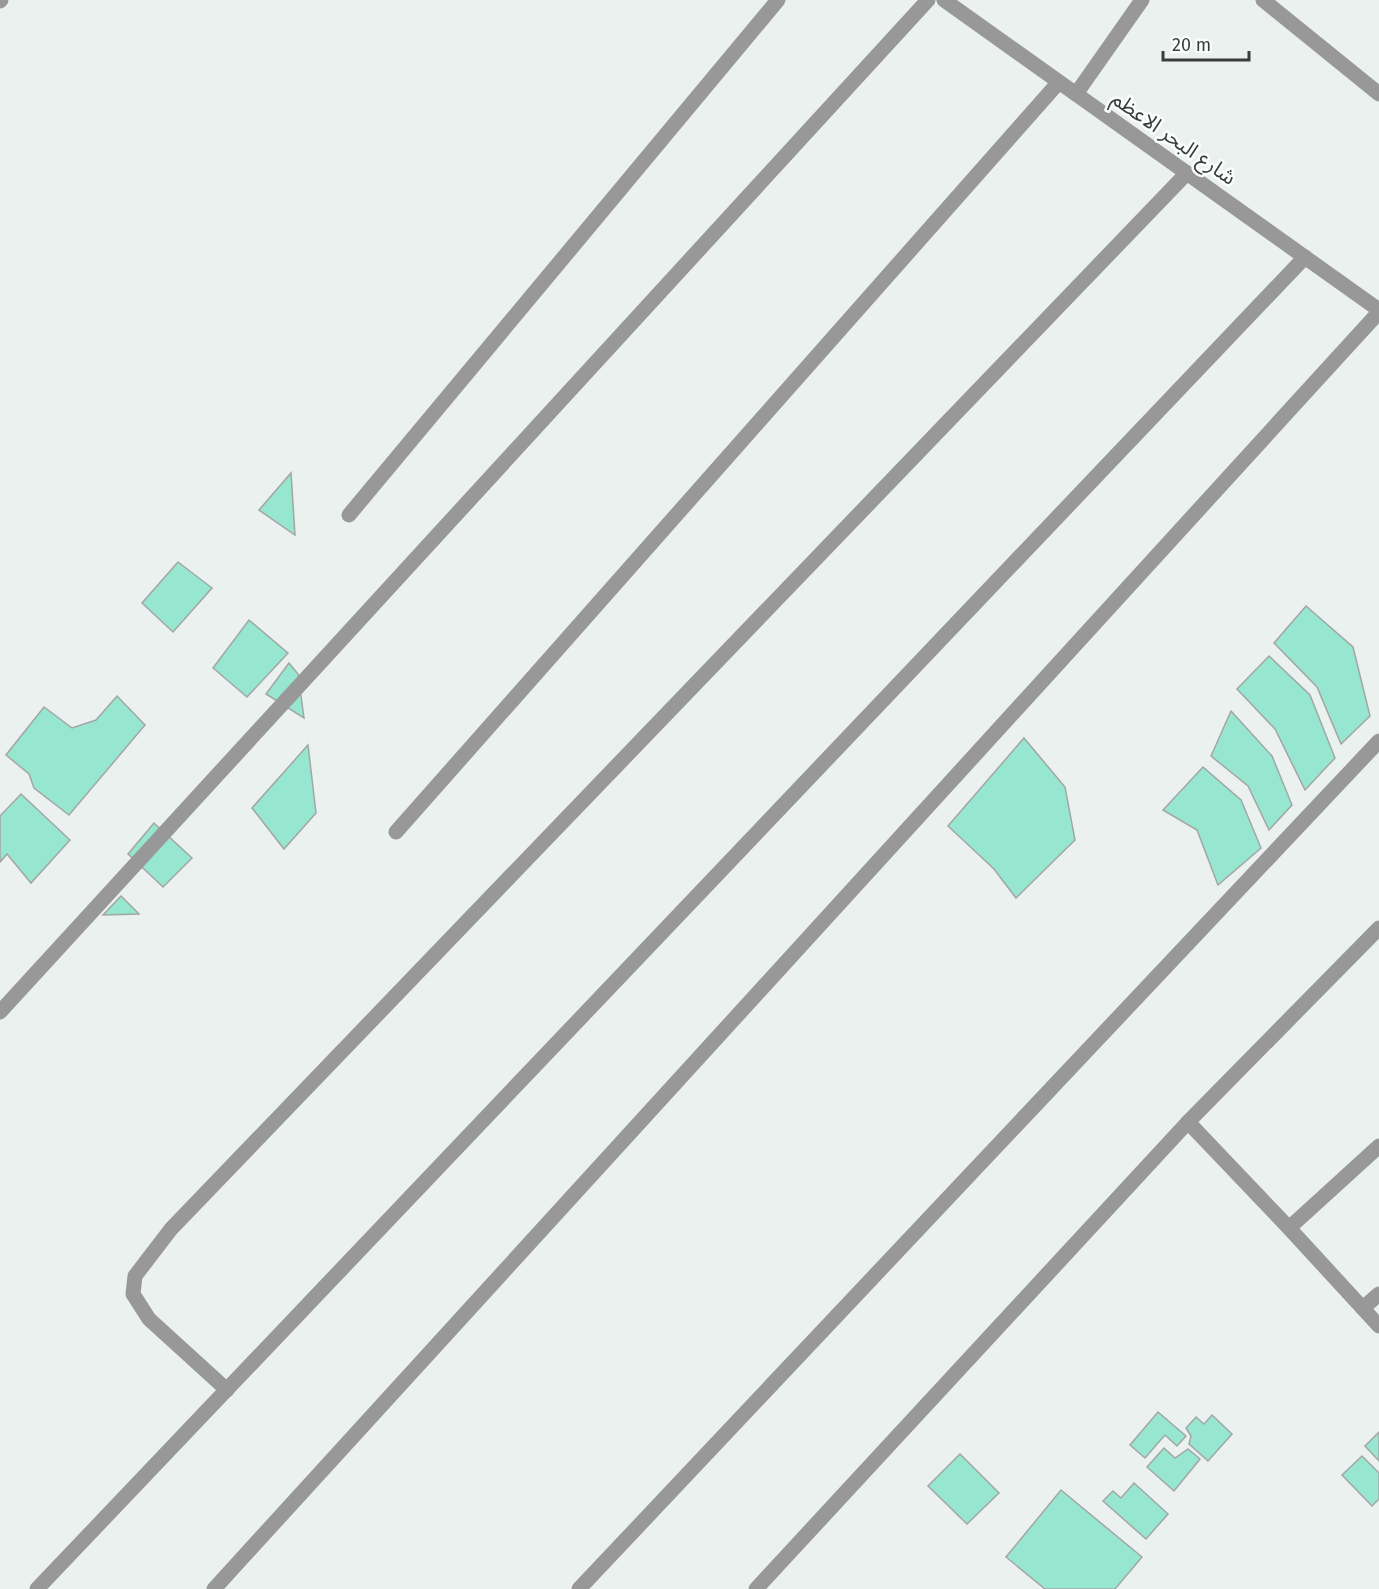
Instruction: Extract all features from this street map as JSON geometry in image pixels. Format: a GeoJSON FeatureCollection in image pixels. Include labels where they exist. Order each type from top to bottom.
{"type":"FeatureCollection","features":[{"type":"Feature","properties":{"kind":"street"},"geometry":{"type":"LineString","coordinates":[[349,515],[778,0]]}},
{"type":"Feature","properties":{"kind":"street"},"geometry":{"type":"LineString","coordinates":[[0,1012],[928,0]]}},
{"type":"Feature","properties":{"kind":"street","name":"شارع البحر الاعظم"},"geometry":{"type":"LineString","coordinates":[[944,0],[1379,311]]}},
{"type":"Feature","properties":{"kind":"street"},"geometry":{"type":"LineString","coordinates":[[1076,94],[1142,0]]}},
{"type":"Feature","properties":{"kind":"street"},"geometry":{"type":"LineString","coordinates":[[1263,0],[1379,94]]}},
{"type":"Feature","properties":{"kind":"street"},"geometry":{"type":"LineString","coordinates":[[396,832],[1059,82]]}},
{"type":"Feature","properties":{"kind":"street"},"geometry":{"type":"LineString","coordinates":[[227,1390],[149,1318],[133,1294],[135,1276],[171,1229],[1187,173]]}},
{"type":"Feature","properties":{"kind":"street"},"geometry":{"type":"LineString","coordinates":[[37,1589],[1305,257]]}},
{"type":"Feature","properties":{"kind":"street"},"geometry":{"type":"LineString","coordinates":[[214,1589],[1379,311]]}},
{"type":"Feature","properties":{"kind":"street"},"geometry":{"type":"LineString","coordinates":[[579,1589],[1379,741]]}},
{"type":"Feature","properties":{"kind":"street"},"geometry":{"type":"LineString","coordinates":[[756,1589],[1188,1122],[1379,928]]}},
{"type":"Feature","properties":{"kind":"street"},"geometry":{"type":"LineString","coordinates":[[1188,1122],[1379,1326]]}},
{"type":"Feature","properties":{"kind":"street"},"geometry":{"type":"LineString","coordinates":[[1289,1228],[1379,1146]]}},
{"type":"Feature","properties":{"kind":"street"},"geometry":{"type":"LineString","coordinates":[[1363,1308],[1379,1294]]}},
{"type":"Feature","properties":{"kind":"building"},"geometry":{"type":"Polygon","coordinates":[[[291,473],[295,535],[259,510],[291,473]]]}},
{"type":"Feature","properties":{"kind":"building"},"geometry":{"type":"Polygon","coordinates":[[[178,562],[212,588],[173,632],[142,603],[178,562]]]}},
{"type":"Feature","properties":{"kind":"building"},"geometry":{"type":"Polygon","coordinates":[[[1306,606],[1353,647],[1370,716],[1341,744],[1317,687],[1274,643],[1306,606]]]}},
{"type":"Feature","properties":{"kind":"building"},"geometry":{"type":"Polygon","coordinates":[[[249,620],[288,653],[247,697],[213,668],[249,620]]]}},
{"type":"Feature","properties":{"kind":"building"},"geometry":{"type":"Polygon","coordinates":[[[1269,656],[1310,695],[1335,758],[1305,790],[1275,729],[1237,689],[1269,656]]]}},
{"type":"Feature","properties":{"kind":"building"},"geometry":{"type":"Polygon","coordinates":[[[289,663],[298,674],[304,718],[266,694],[289,663]]]}},
{"type":"Feature","properties":{"kind":"building"},"geometry":{"type":"Polygon","coordinates":[[[117,696],[145,725],[69,815],[34,788],[29,774],[6,755],[44,707],[72,728],[96,720],[117,696]]]}},
{"type":"Feature","properties":{"kind":"building"},"geometry":{"type":"Polygon","coordinates":[[[1231,711],[1272,756],[1292,805],[1269,830],[1248,786],[1211,756],[1231,711]]]}},
{"type":"Feature","properties":{"kind":"building"},"geometry":{"type":"Polygon","coordinates":[[[1024,738],[1065,787],[1075,840],[1016,898],[994,869],[948,826],[1024,738]]]}},
{"type":"Feature","properties":{"kind":"building"},"geometry":{"type":"Polygon","coordinates":[[[308,745],[316,813],[284,849],[252,808],[308,745]]]}},
{"type":"Feature","properties":{"kind":"building"},"geometry":{"type":"Polygon","coordinates":[[[1203,767],[1241,800],[1261,848],[1218,885],[1197,830],[1163,810],[1203,767]]]}},
{"type":"Feature","properties":{"kind":"building"},"geometry":{"type":"Polygon","coordinates":[[[21,794],[70,840],[31,883],[7,854],[0,862],[0,816],[21,794]]]}},
{"type":"Feature","properties":{"kind":"building"},"geometry":{"type":"Polygon","coordinates":[[[154,823],[192,858],[163,887],[128,854],[154,823]]]}},
{"type":"Feature","properties":{"kind":"building"},"geometry":{"type":"Polygon","coordinates":[[[121,896],[139,914],[103,915],[121,896]]]}},
{"type":"Feature","properties":{"kind":"building"},"geometry":{"type":"Polygon","coordinates":[[[1158,1412],[1186,1436],[1177,1446],[1165,1435],[1145,1458],[1130,1445],[1158,1412]]]}},
{"type":"Feature","properties":{"kind":"building"},"geometry":{"type":"Polygon","coordinates":[[[1212,1415],[1232,1434],[1208,1461],[1189,1444],[1191,1436],[1186,1428],[1196,1417],[1204,1424],[1212,1415]]]}},
{"type":"Feature","properties":{"kind":"building"},"geometry":{"type":"Polygon","coordinates":[[[1379,1432],[1379,1461],[1365,1446],[1379,1432]]]}},
{"type":"Feature","properties":{"kind":"building"},"geometry":{"type":"Polygon","coordinates":[[[1164,1448],[1175,1458],[1188,1449],[1200,1459],[1174,1491],[1147,1467],[1164,1448]]]}},
{"type":"Feature","properties":{"kind":"building"},"geometry":{"type":"Polygon","coordinates":[[[960,1454],[999,1493],[967,1524],[928,1486],[960,1454]]]}},
{"type":"Feature","properties":{"kind":"building"},"geometry":{"type":"Polygon","coordinates":[[[1362,1456],[1379,1473],[1379,1499],[1372,1506],[1342,1475],[1362,1456]]]}},
{"type":"Feature","properties":{"kind":"building"},"geometry":{"type":"Polygon","coordinates":[[[1134,1483],[1168,1514],[1146,1539],[1103,1501],[1113,1491],[1121,1498],[1134,1483]]]}},
{"type":"Feature","properties":{"kind":"building"},"geometry":{"type":"Polygon","coordinates":[[[1061,1490],[1142,1557],[1115,1589],[1045,1589],[1006,1557],[1061,1490]]]}}]}
